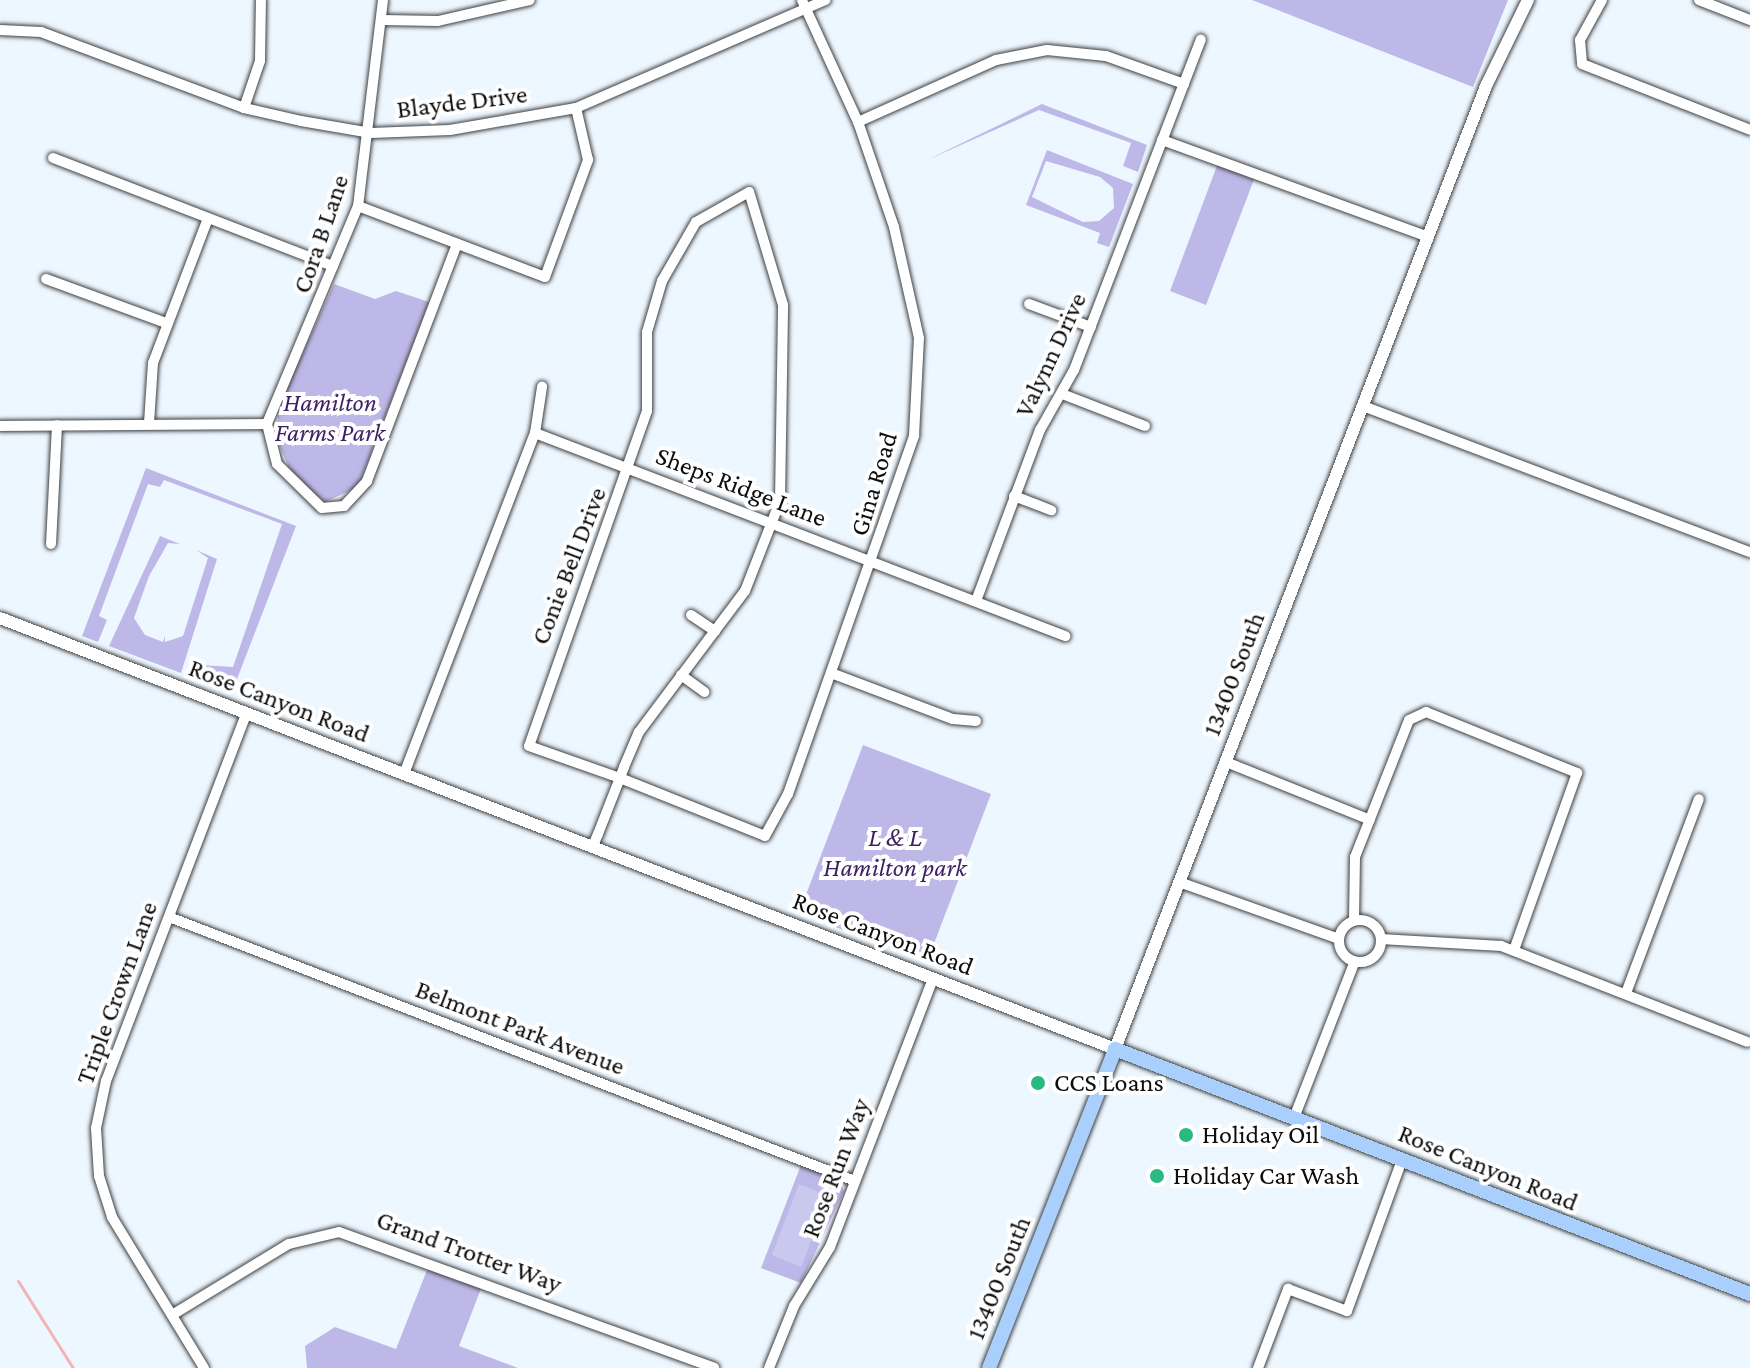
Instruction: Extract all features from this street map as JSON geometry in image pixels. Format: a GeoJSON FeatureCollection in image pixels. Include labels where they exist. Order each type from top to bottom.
{"type":"FeatureCollection","features":[{"type":"Feature","properties":{"kind":"main road","name":"Rose Canyon Road"},"geometry":{"type":"LineString","coordinates":[[1115,1049],[1750,1294]]}},
{"type":"Feature","properties":{"kind":"main road","name":"13400 South"},"geometry":{"type":"LineString","coordinates":[[989,1368],[1115,1049]]}},
{"type":"Feature","properties":{"kind":"street"},"geometry":{"type":"LineString","coordinates":[[244,108],[260,61],[261,0]]}},
{"type":"Feature","properties":{"kind":"street","name":"Cora B Lane"},"geometry":{"type":"LineString","coordinates":[[267,424],[358,206],[371,133],[383,0]]}},
{"type":"Feature","properties":{"kind":"street"},"geometry":{"type":"LineString","coordinates":[[382,20],[438,21],[530,0]]}},
{"type":"Feature","properties":{"kind":"street","name":"Blayde Drive"},"geometry":{"type":"LineString","coordinates":[[0,30],[41,32],[244,108],[371,133],[450,130],[576,108],[804,4],[826,0]]}},
{"type":"Feature","properties":{"kind":"street","name":"13400 South"},"geometry":{"type":"LineString","coordinates":[[1115,1049],[1428,237],[1528,0]]}},
{"type":"Feature","properties":{"kind":"street"},"geometry":{"type":"LineString","coordinates":[[1602,0],[1583,32],[1579,60],[1750,130]]}},
{"type":"Feature","properties":{"kind":"street"},"geometry":{"type":"LineString","coordinates":[[1699,0],[1750,20]]}},
{"type":"Feature","properties":{"kind":"street","name":"Gina Road"},"geometry":{"type":"LineString","coordinates":[[765,836],[873,561],[914,436],[919,338],[894,227],[858,122],[804,4]]}},
{"type":"Feature","properties":{"kind":"street","name":"Valynn Drive"},"geometry":{"type":"LineString","coordinates":[[976,601],[1014,496],[1091,327],[1201,40]]}},
{"type":"Feature","properties":{"kind":"street"},"geometry":{"type":"LineString","coordinates":[[858,122],[996,60],[1047,50],[1106,56],[1184,84]]}},
{"type":"Feature","properties":{"kind":"street"},"geometry":{"type":"LineString","coordinates":[[358,206],[545,277],[588,160],[576,108]]}},
{"type":"Feature","properties":{"kind":"street"},"geometry":{"type":"LineString","coordinates":[[1162,140],[1428,237]]}},
{"type":"Feature","properties":{"kind":"street"},"geometry":{"type":"LineString","coordinates":[[53,158],[333,266]]}},
{"type":"Feature","properties":{"kind":"street","name":"Conie Bell Drive"},"geometry":{"type":"LineString","coordinates":[[765,836],[620,778],[529,746],[630,469],[647,411],[647,332],[662,281],[696,222],[749,192],[783,305],[780,501],[773,523]]}},
{"type":"Feature","properties":{"kind":"street"},"geometry":{"type":"LineString","coordinates":[[149,423],[153,363],[208,218]]}},
{"type":"Feature","properties":{"kind":"street"},"geometry":{"type":"LineString","coordinates":[[0,426],[267,424],[283,472],[322,508],[344,506],[367,481],[457,244]]}},
{"type":"Feature","properties":{"kind":"street"},"geometry":{"type":"LineString","coordinates":[[46,279],[166,323]]}},
{"type":"Feature","properties":{"kind":"street"},"geometry":{"type":"LineString","coordinates":[[1029,304],[1091,327]]}},
{"type":"Feature","properties":{"kind":"street"},"geometry":{"type":"LineString","coordinates":[[404,774],[535,433],[542,387]]}},
{"type":"Feature","properties":{"kind":"street"},"geometry":{"type":"LineString","coordinates":[[1062,394],[1145,426]]}},
{"type":"Feature","properties":{"kind":"street"},"geometry":{"type":"LineString","coordinates":[[1363,406],[1750,552]]}},
{"type":"Feature","properties":{"kind":"street"},"geometry":{"type":"LineString","coordinates":[[51,544],[57,425]]}},
{"type":"Feature","properties":{"kind":"street","name":"Sheps Ridge Lane"},"geometry":{"type":"LineString","coordinates":[[535,433],[1065,636]]}},
{"type":"Feature","properties":{"kind":"street"},"geometry":{"type":"LineString","coordinates":[[1014,496],[1051,510]]}},
{"type":"Feature","properties":{"kind":"street"},"geometry":{"type":"LineString","coordinates":[[592,848],[639,732],[745,591],[773,523]]}},
{"type":"Feature","properties":{"kind":"street"},"geometry":{"type":"LineString","coordinates":[[691,615],[715,631]]}},
{"type":"Feature","properties":{"kind":"street","name":"Rose Canyon Road"},"geometry":{"type":"LineString","coordinates":[[0,618],[1115,1049]]}},
{"type":"Feature","properties":{"kind":"street"},"geometry":{"type":"LineString","coordinates":[[831,673],[953,719],[976,721]]}},
{"type":"Feature","properties":{"kind":"street"},"geometry":{"type":"LineString","coordinates":[[681,675],[704,692]]}},
{"type":"Feature","properties":{"kind":"street"},"geometry":{"type":"LineString","coordinates":[[1339,939],[1354,920],[1350,876],[1370,820],[1417,713],[1577,773],[1514,950]]}},
{"type":"Feature","properties":{"kind":"street","name":"Triple Crown Lane"},"geometry":{"type":"LineString","coordinates":[[204,1368],[112,1217],[96,1144],[106,1081],[246,715]]}},
{"type":"Feature","properties":{"kind":"street"},"geometry":{"type":"LineString","coordinates":[[1226,762],[1370,820]]}},
{"type":"Feature","properties":{"kind":"street"},"geometry":{"type":"LineString","coordinates":[[1626,993],[1699,799]]}},
{"type":"Feature","properties":{"kind":"street"},"geometry":{"type":"LineString","coordinates":[[1179,882],[1339,939],[1355,961]]}},
{"type":"Feature","properties":{"kind":"street","name":"Belmont Park Avenue"},"geometry":{"type":"LineString","coordinates":[[169,917],[855,1181]]}},
{"type":"Feature","properties":{"kind":"street"},"geometry":{"type":"LineString","coordinates":[[1354,920],[1372,923],[1381,939],[1375,955],[1355,961]]}},
{"type":"Feature","properties":{"kind":"street"},"geometry":{"type":"LineString","coordinates":[[1381,939],[1468,940],[1514,950],[1747,1042]]}},
{"type":"Feature","properties":{"kind":"street"},"geometry":{"type":"LineString","coordinates":[[1294,1118],[1355,961]]}},
{"type":"Feature","properties":{"kind":"street","name":"Rose Run Way"},"geometry":{"type":"LineString","coordinates":[[769,1368],[855,1181],[933,979]]}},
{"type":"Feature","properties":{"kind":"street"},"geometry":{"type":"LineString","coordinates":[[1258,1368],[1288,1289],[1347,1311],[1402,1160]]}},
{"type":"Feature","properties":{"kind":"street","name":"Grand Trotter Way"},"geometry":{"type":"LineString","coordinates":[[172,1315],[289,1244],[339,1232],[688,1363],[714,1368]]}},
{"type":"Feature","properties":{"kind":"green space"},"geometry":{"type":"Polygon","coordinates":[[[1252,0],[1508,0],[1473,87],[1252,0]]]}},
{"type":"Feature","properties":{"kind":"green space"},"geometry":{"type":"Polygon","coordinates":[[[1042,104],[1147,145],[1138,172],[1123,166],[1131,143],[1039,110],[925,161],[1042,104]]]}},
{"type":"Feature","properties":{"kind":"green space"},"geometry":{"type":"Polygon","coordinates":[[[1047,150],[1133,184],[1109,247],[1097,243],[1100,233],[1026,205],[1047,150]],[[1046,161],[1032,197],[1083,222],[1099,221],[1114,208],[1113,188],[1100,177],[1046,161]]]}},
{"type":"Feature","properties":{"kind":"green space"},"geometry":{"type":"Polygon","coordinates":[[[1218,163],[1255,177],[1206,305],[1170,291],[1218,163]]]}},
{"type":"Feature","properties":{"kind":"green space","name":"Hamilton Farms Park"},"geometry":{"type":"Polygon","coordinates":[[[334,284],[375,299],[396,291],[429,302],[358,487],[325,502],[292,475],[275,435],[281,401],[334,284]]]}},
{"type":"Feature","properties":{"kind":"green space"},"geometry":{"type":"Polygon","coordinates":[[[146,468],[296,526],[232,692],[195,679],[201,665],[233,667],[282,524],[164,480],[160,487],[148,484],[99,616],[107,620],[98,642],[82,636],[146,468]]]}},
{"type":"Feature","properties":{"kind":"green space"},"geometry":{"type":"Polygon","coordinates":[[[160,536],[180,544],[168,543],[149,576],[134,618],[145,635],[163,642],[165,636],[165,642],[183,636],[208,558],[196,550],[217,559],[181,673],[109,646],[160,536]]]}},
{"type":"Feature","properties":{"kind":"green space","name":"L & L Hamilton park"},"geometry":{"type":"Polygon","coordinates":[[[863,745],[991,794],[927,962],[799,913],[863,745]]]}},
{"type":"Feature","properties":{"kind":"green space"},"geometry":{"type":"Polygon","coordinates":[[[801,1165],[840,1181],[844,1191],[801,1283],[761,1268],[801,1165]]]}},
{"type":"Feature","properties":{"kind":"green space"},"geometry":{"type":"Polygon","coordinates":[[[429,1265],[482,1286],[459,1346],[518,1368],[307,1368],[305,1346],[335,1327],[396,1349],[429,1265]]]}},
{"type":"Feature","properties":{"kind":"shaded area"},"geometry":{"type":"Polygon","coordinates":[[[799,1184],[829,1196],[801,1267],[772,1255],[799,1184]]]}},
{"type":"Feature","properties":{"kind":"waterway"},"geometry":{"type":"LineString","coordinates":[[18,1281],[73,1368]]}},
{"type":"Feature","properties":{"kind":"place","name":"CCS Loans"},"geometry":{"type":"Point","coordinates":[1038,1083]}},
{"type":"Feature","properties":{"kind":"place","name":"Holiday Oil"},"geometry":{"type":"Point","coordinates":[1186,1135]}},
{"type":"Feature","properties":{"kind":"place","name":"Holiday Car Wash"},"geometry":{"type":"Point","coordinates":[1157,1176]}}]}
